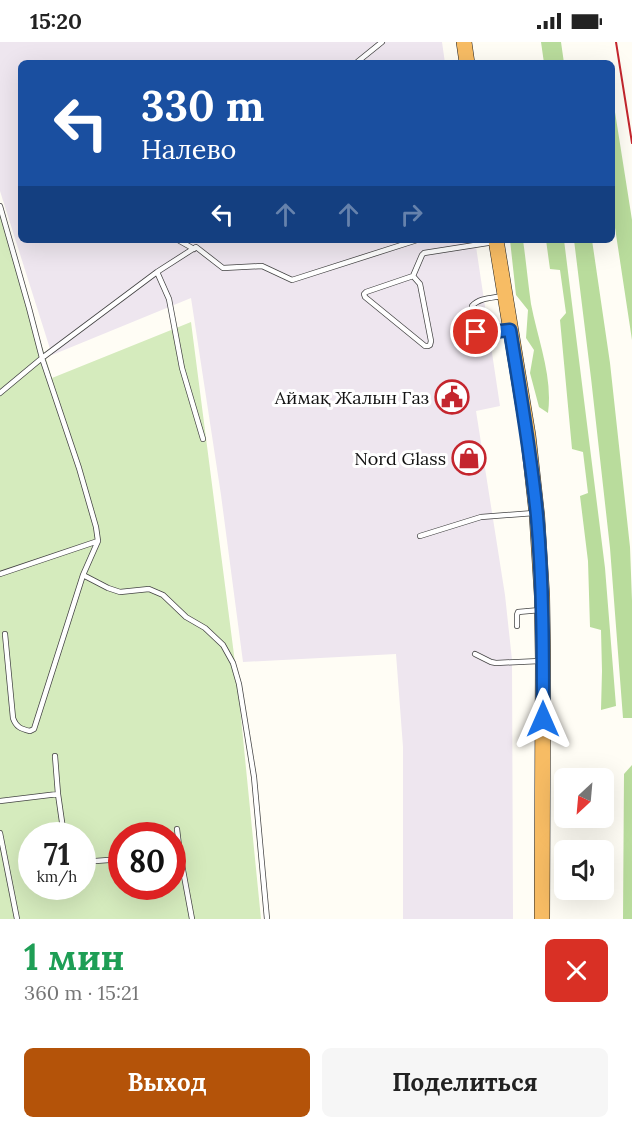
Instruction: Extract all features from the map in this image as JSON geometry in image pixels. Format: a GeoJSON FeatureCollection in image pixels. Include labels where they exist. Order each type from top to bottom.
{"type":"FeatureCollection","features":[{"type":"Feature","properties":{"kind":"highway"},"geometry":{"type":"LineString","coordinates":[[464,42],[467,60]]}},
{"type":"Feature","properties":{"kind":"highway"},"geometry":{"type":"LineString","coordinates":[[496,243],[528,435],[537,513],[543,661],[542,919]]}},
{"type":"Feature","properties":{"kind":"lane"},"geometry":{"type":"LineString","coordinates":[[360,60],[382,42]]}},
{"type":"Feature","properties":{"kind":"lane"},"geometry":{"type":"LineString","coordinates":[[0,206],[42,358],[79,468],[98,541],[83,574],[34,729],[30,731],[21,730],[13,718],[5,634]]}},
{"type":"Feature","properties":{"kind":"lane"},"geometry":{"type":"LineString","coordinates":[[183,243],[194,249],[196,247],[223,268],[262,266],[292,280],[408,243]]}},
{"type":"Feature","properties":{"kind":"lane"},"geometry":{"type":"LineString","coordinates":[[413,276],[420,284],[431,341],[428,346],[425,346],[364,297],[366,292],[413,276],[424,253],[484,243]]}},
{"type":"Feature","properties":{"kind":"lane"},"geometry":{"type":"LineString","coordinates":[[0,393],[42,358],[157,272],[194,249]]}},
{"type":"Feature","properties":{"kind":"lane"},"geometry":{"type":"LineString","coordinates":[[157,272],[169,299],[182,368],[203,439]]}},
{"type":"Feature","properties":{"kind":"lane"},"geometry":{"type":"LineString","coordinates":[[505,296],[474,303],[472,306],[475,329],[479,333],[510,330]]}},
{"type":"Feature","properties":{"kind":"lane"},"geometry":{"type":"LineString","coordinates":[[420,536],[481,517],[537,513]]}},
{"type":"Feature","properties":{"kind":"lane"},"geometry":{"type":"LineString","coordinates":[[0,574],[98,541]]}},
{"type":"Feature","properties":{"kind":"lane"},"geometry":{"type":"LineString","coordinates":[[83,574],[120,592],[149,589],[163,595],[186,617],[205,628],[223,645],[233,663],[239,684],[254,777],[267,919]]}},
{"type":"Feature","properties":{"kind":"lane"},"geometry":{"type":"LineString","coordinates":[[517,626],[518,612],[542,610]]}},
{"type":"Feature","properties":{"kind":"lane"},"geometry":{"type":"LineString","coordinates":[[475,654],[496,663],[543,661]]}},
{"type":"Feature","properties":{"kind":"lane"},"geometry":{"type":"LineString","coordinates":[[55,756],[62,822]]}},
{"type":"Feature","properties":{"kind":"lane"},"geometry":{"type":"LineString","coordinates":[[0,801],[58,794]]}},
{"type":"Feature","properties":{"kind":"lane"},"geometry":{"type":"LineString","coordinates":[[0,833],[17,919]]}},
{"type":"Feature","properties":{"kind":"lane"},"geometry":{"type":"LineString","coordinates":[[186,887],[192,919]]}},
{"type":"Feature","properties":{"kind":"shaded area"},"geometry":{"type":"Polygon","coordinates":[[[0,42],[442,42],[445,60],[18,60],[18,243],[475,243],[500,406],[476,411],[505,595],[512,660],[513,919],[403,919],[403,747],[396,654],[243,662],[221,495],[191,298],[52,355],[0,191],[0,42]]]}},
{"type":"Feature","properties":{"kind":"green space"},"geometry":{"type":"Polygon","coordinates":[[[541,42],[561,42],[564,60],[544,60],[541,42]]]}},
{"type":"Feature","properties":{"kind":"green space"},"geometry":{"type":"Polygon","coordinates":[[[615,112],[632,220],[632,340],[615,228],[615,112]]]}},
{"type":"Feature","properties":{"kind":"green space"},"geometry":{"type":"Polygon","coordinates":[[[0,212],[52,378],[191,322],[237,678],[261,919],[0,919],[0,212]]]}},
{"type":"Feature","properties":{"kind":"green space"},"geometry":{"type":"Polygon","coordinates":[[[510,243],[523,243],[531,304],[547,372],[548,413],[539,407],[530,373],[534,350],[526,338],[528,310],[516,295],[510,243]]]}},
{"type":"Feature","properties":{"kind":"green space"},"geometry":{"type":"Polygon","coordinates":[[[546,243],[564,243],[605,568],[616,706],[601,710],[601,630],[590,627],[588,561],[580,496],[588,493],[583,452],[572,449],[560,320],[566,313],[560,270],[550,269],[546,243]]]}},
{"type":"Feature","properties":{"kind":"green space"},"geometry":{"type":"Polygon","coordinates":[[[574,243],[592,243],[610,363],[630,547],[632,718],[623,718],[610,548],[574,243]]]}},
{"type":"Feature","properties":{"kind":"green space"},"geometry":{"type":"Polygon","coordinates":[[[632,765],[632,919],[623,919],[624,774],[632,765]]]}},
{"type":"Feature","properties":{"kind":"railway"},"geometry":{"type":"LineString","coordinates":[[616,42],[632,143]]}},
{"type":"Feature","properties":{"kind":"place","name":"Аймақ Жалын Газ"},"geometry":{"type":"Point","coordinates":[452,397]}},
{"type":"Feature","properties":{"kind":"place","name":"Nord Glass"},"geometry":{"type":"Point","coordinates":[469,458]}},
{"type":"Feature","properties":{"kind":"route"},"geometry":{"type":"LineString","coordinates":[[476,332],[510,330],[528,435],[537,516],[542,596],[543,719]]}}]}
